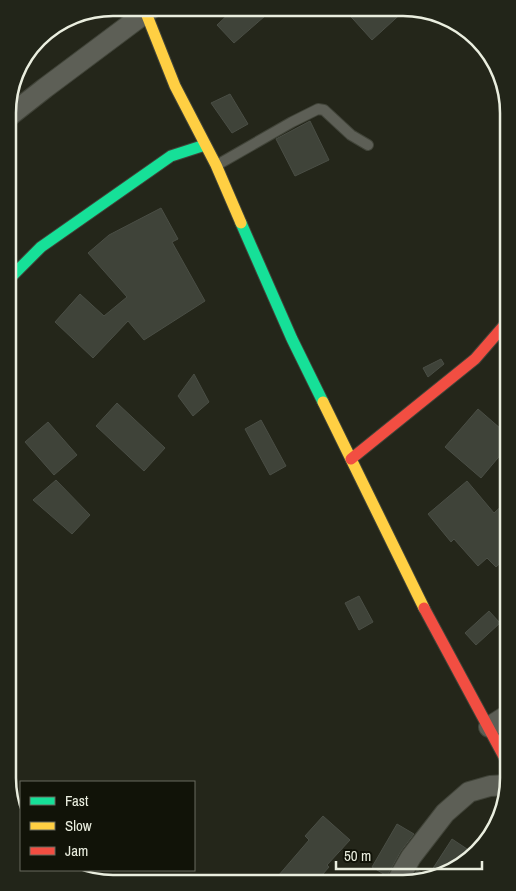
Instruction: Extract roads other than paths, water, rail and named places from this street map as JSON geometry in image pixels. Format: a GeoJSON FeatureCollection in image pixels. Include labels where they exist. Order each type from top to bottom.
{"type":"FeatureCollection","features":[{"type":"Feature","properties":{"kind":"street"},"geometry":{"type":"LineString","coordinates":[[16,110],[138,16]]}},
{"type":"Feature","properties":{"kind":"street"},"geometry":{"type":"LineString","coordinates":[[150,16],[175,86],[216,165],[292,339],[414,589],[500,748]]}},
{"type":"Feature","properties":{"kind":"street"},"geometry":{"type":"LineString","coordinates":[[16,272],[41,247],[171,156],[205,145]]}},
{"type":"Feature","properties":{"kind":"street"},"geometry":{"type":"LineString","coordinates":[[351,459],[475,358],[500,330]]}},
{"type":"Feature","properties":{"kind":"street"},"geometry":{"type":"LineString","coordinates":[[489,727],[500,720]]}},
{"type":"Feature","properties":{"kind":"street"},"geometry":{"type":"LineString","coordinates":[[401,875],[411,857],[445,813],[469,792],[490,786],[500,785]]}},
{"type":"Feature","properties":{"kind":"lane"},"geometry":{"type":"LineString","coordinates":[[216,165],[318,109],[324,110],[351,135],[368,145]]}}]}
